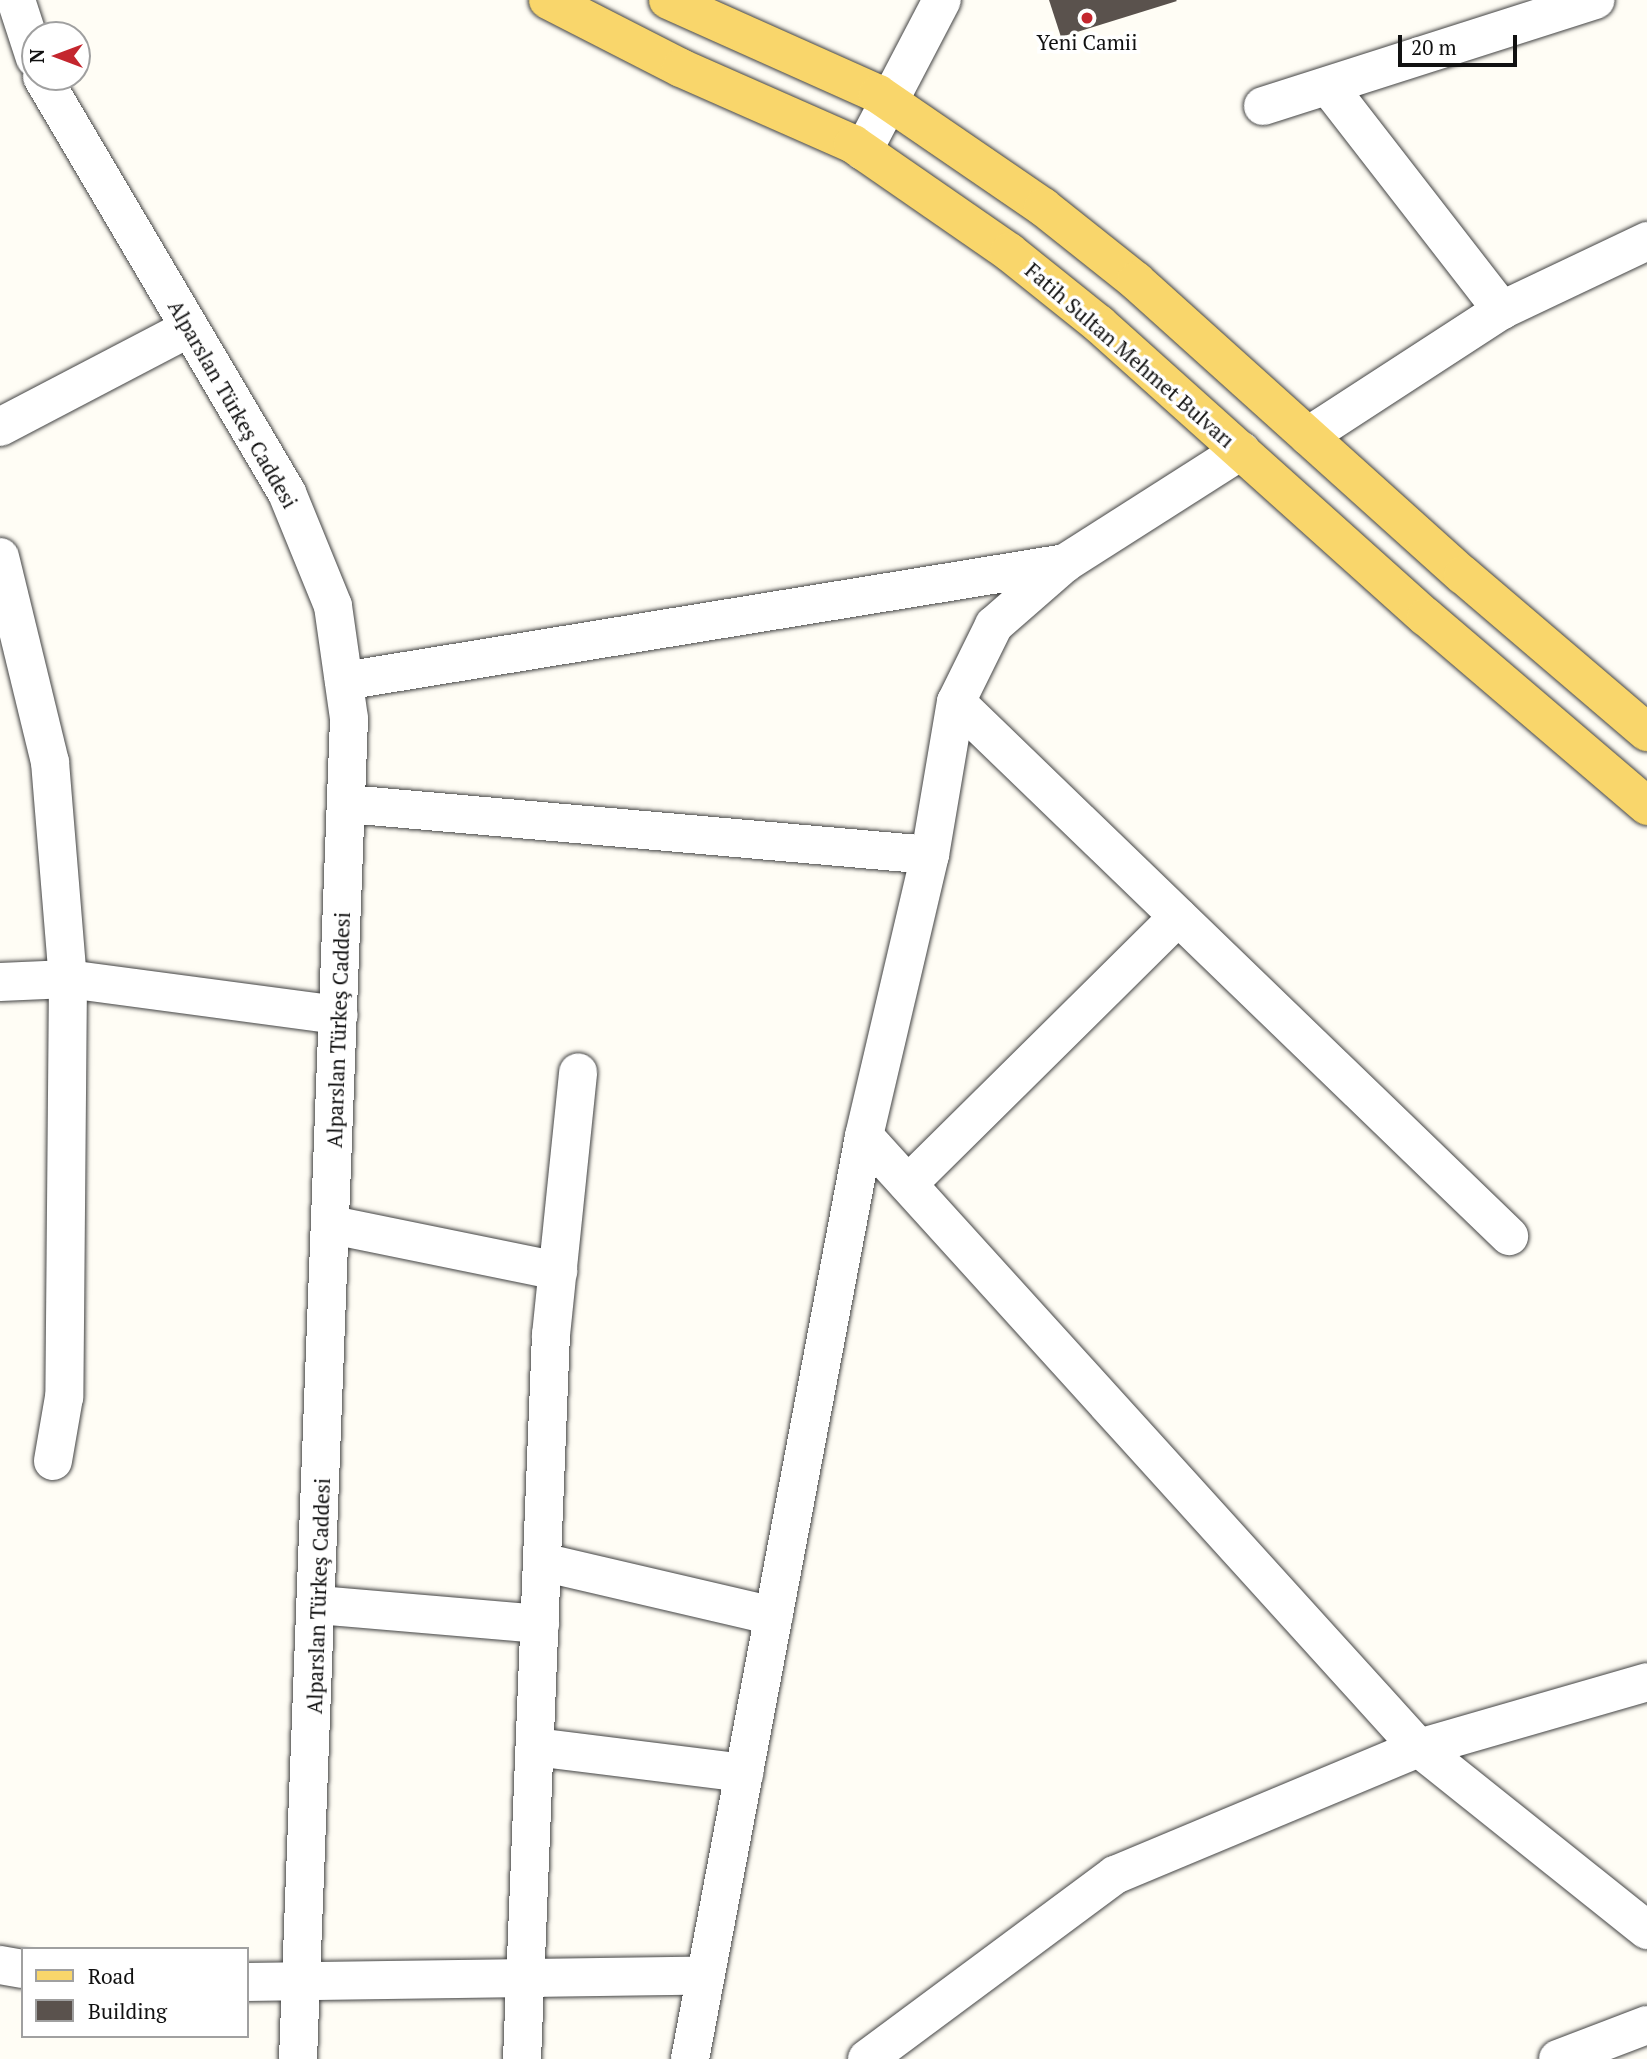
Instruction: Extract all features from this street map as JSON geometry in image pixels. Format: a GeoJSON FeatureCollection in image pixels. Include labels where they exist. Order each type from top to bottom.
{"type":"FeatureCollection","features":[{"type":"Feature","properties":{"kind":"main road","name":"Fatih Sultan Mehmet Bulvarı"},"geometry":{"type":"LineString","coordinates":[[548,0],[681,68],[863,151],[1009,252],[1099,324],[1647,806]]}},
{"type":"Feature","properties":{"kind":"main road"},"geometry":{"type":"LineString","coordinates":[[668,0],[891,103],[1053,215],[1136,281],[1308,436],[1647,732]]}},
{"type":"Feature","properties":{"kind":"street"},"geometry":{"type":"LineString","coordinates":[[863,151],[891,103],[942,0]]}},
{"type":"Feature","properties":{"kind":"street"},"geometry":{"type":"LineString","coordinates":[[1263,106],[1596,0]]}},
{"type":"Feature","properties":{"kind":"street"},"geometry":{"type":"LineString","coordinates":[[12,10],[21,29]]}},
{"type":"Feature","properties":{"kind":"street"},"geometry":{"type":"LineString","coordinates":[[1328,86],[1502,310]]}},
{"type":"Feature","properties":{"kind":"street","name":"Alparslan Türkeş Caddesi"},"geometry":{"type":"LineString","coordinates":[[49,91],[288,493],[333,606],[349,719],[318,1605],[298,2059]]}},
{"type":"Feature","properties":{"kind":"street"},"geometry":{"type":"LineString","coordinates":[[1308,436],[1502,310],[1647,241]]}},
{"type":"Feature","properties":{"kind":"street"},"geometry":{"type":"LineString","coordinates":[[0,427],[190,328]]}},
{"type":"Feature","properties":{"kind":"street"},"geometry":{"type":"LineString","coordinates":[[690,2059],[864,1136],[930,855],[956,702],[994,625],[1065,563],[1241,451]]}},
{"type":"Feature","properties":{"kind":"street"},"geometry":{"type":"LineString","coordinates":[[0,557],[50,762],[68,979],[64,1397],[53,1461]]}},
{"type":"Feature","properties":{"kind":"street"},"geometry":{"type":"LineString","coordinates":[[344,681],[1065,563]]}},
{"type":"Feature","properties":{"kind":"street"},"geometry":{"type":"LineString","coordinates":[[956,702],[1509,1236]]}},
{"type":"Feature","properties":{"kind":"street"},"geometry":{"type":"LineString","coordinates":[[347,804],[930,855]]}},
{"type":"Feature","properties":{"kind":"street"},"geometry":{"type":"LineString","coordinates":[[908,1184],[1178,917]]}},
{"type":"Feature","properties":{"kind":"street"},"geometry":{"type":"LineString","coordinates":[[0,982],[68,979],[339,1015]]}},
{"type":"Feature","properties":{"kind":"street"},"geometry":{"type":"LineString","coordinates":[[523,2059],[542,1562],[558,1271],[578,1072]]}},
{"type":"Feature","properties":{"kind":"street"},"geometry":{"type":"LineString","coordinates":[[864,1136],[1419,1748],[1647,1930]]}},
{"type":"Feature","properties":{"kind":"street"},"geometry":{"type":"LineString","coordinates":[[332,1225],[558,1271]]}},
{"type":"Feature","properties":{"kind":"street"},"geometry":{"type":"LineString","coordinates":[[542,1562],[774,1616]]}},
{"type":"Feature","properties":{"kind":"street"},"geometry":{"type":"LineString","coordinates":[[318,1605],[540,1624]]}},
{"type":"Feature","properties":{"kind":"street"},"geometry":{"type":"LineString","coordinates":[[867,2059],[1115,1875],[1419,1748],[1647,1682]]}},
{"type":"Feature","properties":{"kind":"street"},"geometry":{"type":"LineString","coordinates":[[535,1746],[744,1773]]}},
{"type":"Feature","properties":{"kind":"street"},"geometry":{"type":"LineString","coordinates":[[0,1965],[21,1969]]}},
{"type":"Feature","properties":{"kind":"street"},"geometry":{"type":"LineString","coordinates":[[248,1982],[526,1975],[705,1976]]}},
{"type":"Feature","properties":{"kind":"street"},"geometry":{"type":"LineString","coordinates":[[1558,2059],[1647,2025]]}},
{"type":"Feature","properties":{"kind":"building","name":"Yeni Camii"},"geometry":{"type":"Polygon","coordinates":[[[1049,0],[1176,0],[1177,1],[1061,37],[1049,0]]]}},
{"type":"Feature","properties":{"kind":"place","name":"Yeni Camii"},"geometry":{"type":"Point","coordinates":[1087,18]}}]}
